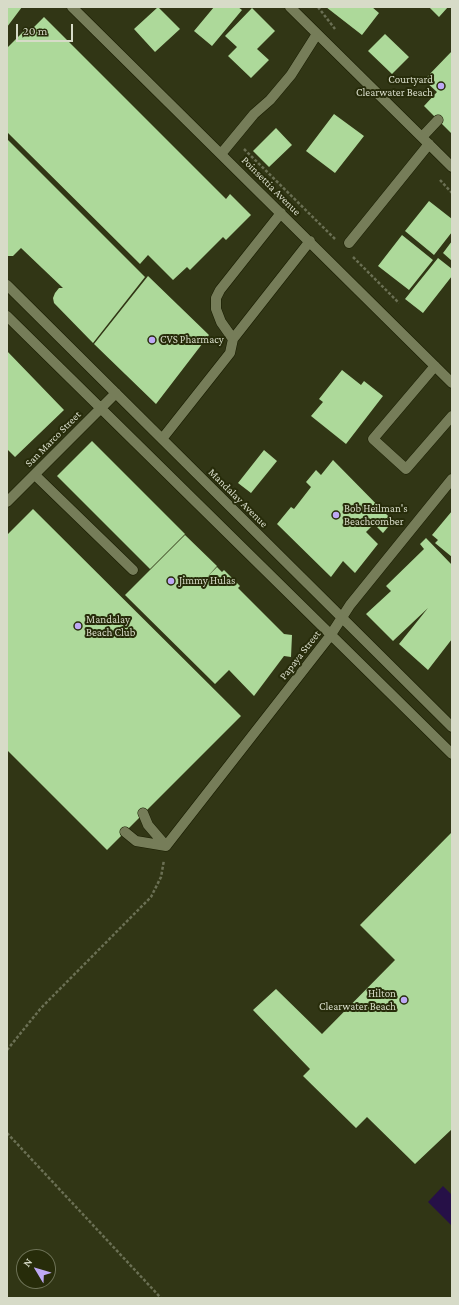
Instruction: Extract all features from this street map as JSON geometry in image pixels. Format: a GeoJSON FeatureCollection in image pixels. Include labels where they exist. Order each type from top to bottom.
{"type":"FeatureCollection","features":[{"type":"Feature","properties":{"kind":"street","name":"Poinsettia Avenue"},"geometry":{"type":"LineString","coordinates":[[72,7],[452,383]]}},
{"type":"Feature","properties":{"kind":"street"},"geometry":{"type":"LineString","coordinates":[[290,7],[452,167]]}},
{"type":"Feature","properties":{"kind":"street"},"geometry":{"type":"LineString","coordinates":[[221,154],[249,119],[270,100],[291,75],[317,34]]}},
{"type":"Feature","properties":{"kind":"street"},"geometry":{"type":"LineString","coordinates":[[349,243],[438,120]]}},
{"type":"Feature","properties":{"kind":"street"},"geometry":{"type":"LineString","coordinates":[[233,339],[221,322],[216,310],[216,298],[220,290],[281,213]]}},
{"type":"Feature","properties":{"kind":"street"},"geometry":{"type":"LineString","coordinates":[[162,439],[230,353],[233,339],[310,242]]}},
{"type":"Feature","properties":{"kind":"street","name":"Mandalay Avenue"},"geometry":{"type":"LineString","coordinates":[[7,285],[452,727]]}},
{"type":"Feature","properties":{"kind":"street"},"geometry":{"type":"LineString","coordinates":[[7,316],[330,636],[452,754]]}},
{"type":"Feature","properties":{"kind":"street"},"geometry":{"type":"LineString","coordinates":[[435,366],[374,439],[406,469],[452,416]]}},
{"type":"Feature","properties":{"kind":"street","name":"San Marco Street"},"geometry":{"type":"LineString","coordinates":[[7,502],[116,393]]}},
{"type":"Feature","properties":{"kind":"street"},"geometry":{"type":"LineString","coordinates":[[35,475],[133,570]]}},
{"type":"Feature","properties":{"kind":"street","name":"Papaya Street"},"geometry":{"type":"LineString","coordinates":[[166,846],[330,636],[350,605],[452,479]]}},
{"type":"Feature","properties":{"kind":"street"},"geometry":{"type":"LineString","coordinates":[[143,813],[148,824],[166,846]]}},
{"type":"Feature","properties":{"kind":"street"},"geometry":{"type":"LineString","coordinates":[[125,832],[136,841],[166,846]]}},
{"type":"Feature","properties":{"kind":"path"},"geometry":{"type":"LineString","coordinates":[[244,148],[338,242]]}},
{"type":"Feature","properties":{"kind":"path"},"geometry":{"type":"LineString","coordinates":[[440,180],[452,193]]}},
{"type":"Feature","properties":{"kind":"path"},"geometry":{"type":"LineString","coordinates":[[349,253],[399,303]]}},
{"type":"Feature","properties":{"kind":"path"},"geometry":{"type":"LineString","coordinates":[[7,1050],[41,1008],[150,897],[161,876],[166,846]]}},
{"type":"Feature","properties":{"kind":"path"},"geometry":{"type":"LineString","coordinates":[[7,1133],[161,1298]]}},
{"type":"Feature","properties":{"kind":"shaded area"},"geometry":{"type":"Polygon","coordinates":[[[443,1186],[452,1195],[452,1226],[428,1202],[443,1186]]]}},
{"type":"Feature","properties":{"kind":"building"},"geometry":{"type":"Polygon","coordinates":[[[7,7],[22,7],[7,27],[7,7]]]}},
{"type":"Feature","properties":{"kind":"building"},"geometry":{"type":"Polygon","coordinates":[[[158,7],[180,29],[155,52],[134,29],[158,7]]]}},
{"type":"Feature","properties":{"kind":"building"},"geometry":{"type":"Polygon","coordinates":[[[214,7],[238,7],[242,10],[212,46],[194,31],[214,7]]]}},
{"type":"Feature","properties":{"kind":"building"},"geometry":{"type":"Polygon","coordinates":[[[326,7],[372,7],[379,13],[362,35],[326,7]]]}},
{"type":"Feature","properties":{"kind":"building"},"geometry":{"type":"Polygon","coordinates":[[[429,7],[448,7],[439,17],[429,7]]]}},
{"type":"Feature","properties":{"kind":"building"},"geometry":{"type":"Polygon","coordinates":[[[252,8],[275,31],[257,49],[269,60],[251,78],[228,56],[237,47],[225,36],[252,8]]]}},
{"type":"Feature","properties":{"kind":"building"},"geometry":{"type":"Polygon","coordinates":[[[44,17],[226,199],[230,194],[251,215],[226,240],[223,237],[190,270],[187,267],[173,280],[148,255],[140,264],[7,132],[7,48],[26,29],[29,32],[44,17]]]}},
{"type":"Feature","properties":{"kind":"building"},"geometry":{"type":"Polygon","coordinates":[[[385,34],[409,57],[392,74],[368,51],[385,34]]]}},
{"type":"Feature","properties":{"kind":"building","name":"Courtyard Clearwater Beach"},"geometry":{"type":"Polygon","coordinates":[[[452,51],[452,134],[424,106],[437,92],[424,80],[452,51]]]}},
{"type":"Feature","properties":{"kind":"building"},"geometry":{"type":"Polygon","coordinates":[[[334,114],[364,136],[335,173],[306,151],[334,114]]]}},
{"type":"Feature","properties":{"kind":"building"},"geometry":{"type":"Polygon","coordinates":[[[276,128],[292,145],[269,167],[253,151],[276,128]]]}},
{"type":"Feature","properties":{"kind":"building"},"geometry":{"type":"Polygon","coordinates":[[[7,139],[145,277],[93,343],[54,303],[53,298],[55,293],[59,288],[63,288],[21,248],[13,256],[7,256],[7,139]]]}},
{"type":"Feature","properties":{"kind":"building"},"geometry":{"type":"Polygon","coordinates":[[[429,201],[452,219],[452,232],[434,255],[405,231],[429,201]]]}},
{"type":"Feature","properties":{"kind":"building"},"geometry":{"type":"Polygon","coordinates":[[[402,235],[433,260],[409,290],[378,266],[402,235]]]}},
{"type":"Feature","properties":{"kind":"building"},"geometry":{"type":"Polygon","coordinates":[[[452,241],[452,261],[443,253],[452,241]]]}},
{"type":"Feature","properties":{"kind":"building"},"geometry":{"type":"Polygon","coordinates":[[[438,258],[452,269],[452,276],[423,313],[405,299],[438,258]]]}},
{"type":"Feature","properties":{"kind":"building","name":"CVS Pharmacy"},"geometry":{"type":"Polygon","coordinates":[[[148,276],[209,335],[156,404],[94,344],[148,276]]]}},
{"type":"Feature","properties":{"kind":"building"},"geometry":{"type":"Polygon","coordinates":[[[7,351],[64,410],[15,457],[7,449],[7,351]]]}},
{"type":"Feature","properties":{"kind":"building"},"geometry":{"type":"Polygon","coordinates":[[[342,370],[361,385],[364,381],[383,396],[346,444],[311,416],[323,402],[319,399],[342,370]]]}},
{"type":"Feature","properties":{"kind":"building"},"geometry":{"type":"Polygon","coordinates":[[[92,441],[185,534],[150,569],[57,476],[92,441]]]}},
{"type":"Feature","properties":{"kind":"building"},"geometry":{"type":"Polygon","coordinates":[[[264,450],[277,461],[251,493],[238,483],[264,450]]]}},
{"type":"Feature","properties":{"kind":"building","name":"Bob Heilman's Beachcomber"},"geometry":{"type":"Polygon","coordinates":[[[333,460],[393,521],[383,533],[374,524],[366,532],[378,544],[355,573],[343,561],[331,577],[277,524],[291,507],[294,509],[311,487],[306,482],[316,470],[321,475],[333,460]]]}},
{"type":"Feature","properties":{"kind":"building","name":"Mandalay Beach Club"},"geometry":{"type":"Polygon","coordinates":[[[33,509],[241,716],[107,850],[7,750],[7,535],[33,509]]]}},
{"type":"Feature","properties":{"kind":"building"},"geometry":{"type":"Polygon","coordinates":[[[452,511],[452,557],[435,543],[438,540],[432,535],[452,511]]]}},
{"type":"Feature","properties":{"kind":"building"},"geometry":{"type":"Polygon","coordinates":[[[185,535],[217,566],[208,576],[217,567],[222,572],[224,570],[240,586],[238,588],[284,634],[292,635],[291,657],[284,656],[254,696],[229,670],[215,684],[125,595],[185,535]]]}},
{"type":"Feature","properties":{"kind":"building"},"geometry":{"type":"Polygon","coordinates":[[[426,538],[452,565],[452,639],[428,670],[399,644],[428,608],[393,641],[366,614],[391,591],[386,586],[424,549],[420,544],[426,538]]]}},
{"type":"Feature","properties":{"kind":"building","name":"Hilton Clearwater Beach"},"geometry":{"type":"Polygon","coordinates":[[[452,832],[452,1129],[415,1164],[367,1117],[356,1128],[303,1076],[310,1069],[253,1010],[276,989],[322,1034],[395,960],[360,925],[452,832]]]}},
{"type":"Feature","properties":{"kind":"place","name":"Courtyard Clearwater Beach"},"geometry":{"type":"Point","coordinates":[441,86]}},
{"type":"Feature","properties":{"kind":"place","name":"CVS Pharmacy"},"geometry":{"type":"Point","coordinates":[152,340]}},
{"type":"Feature","properties":{"kind":"place","name":"Bob Heilman's Beachcomber"},"geometry":{"type":"Point","coordinates":[336,515]}},
{"type":"Feature","properties":{"kind":"place","name":"Jimmy Hulas"},"geometry":{"type":"Point","coordinates":[171,581]}},
{"type":"Feature","properties":{"kind":"place","name":"Mandalay Beach Club"},"geometry":{"type":"Point","coordinates":[78,626]}},
{"type":"Feature","properties":{"kind":"place","name":"Hilton Clearwater Beach"},"geometry":{"type":"Point","coordinates":[404,1000]}}]}
